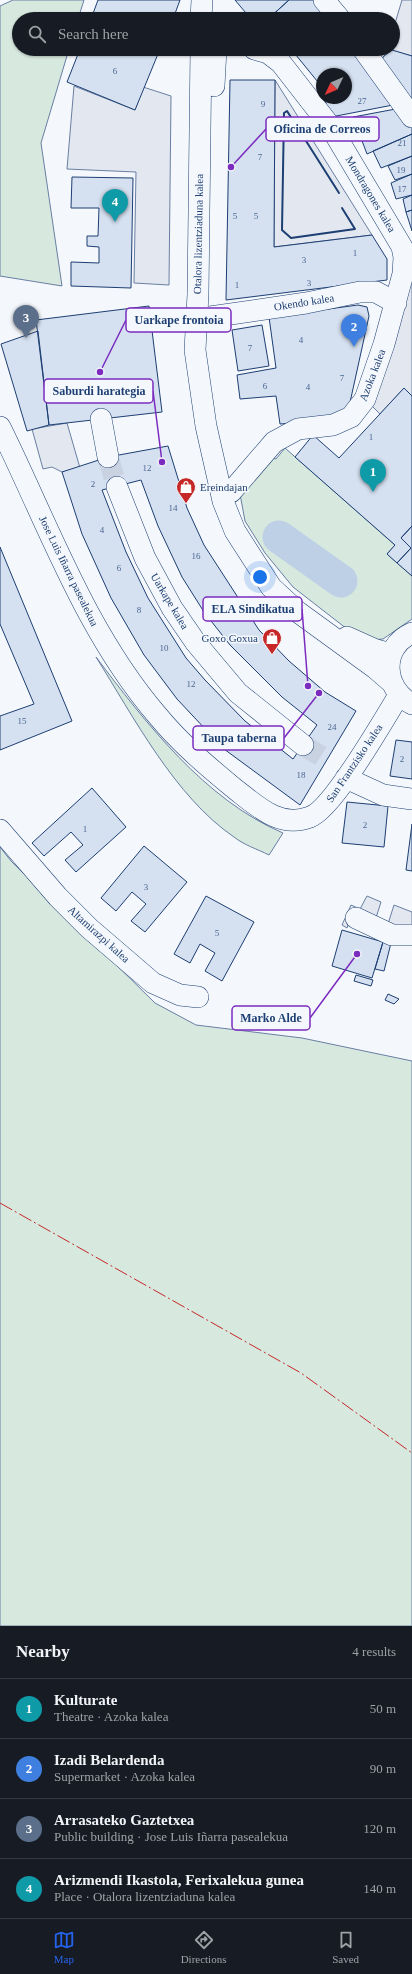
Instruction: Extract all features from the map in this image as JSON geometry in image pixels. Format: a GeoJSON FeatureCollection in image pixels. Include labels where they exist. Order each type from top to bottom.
{"type":"FeatureCollection","features":[{"type":"Feature","properties":{"kind":"street"},"geometry":{"type":"LineString","coordinates":[[201,12],[202,0]]}},
{"type":"Feature","properties":{"kind":"street"},"geometry":{"type":"LineString","coordinates":[[215,0],[216,12]]}},
{"type":"Feature","properties":{"kind":"street"},"geometry":{"type":"LineString","coordinates":[[324,0],[334,12]]}},
{"type":"Feature","properties":{"kind":"street","name":"Otalora lizentziaduna kalea"},"geometry":{"type":"LineString","coordinates":[[201,56],[198,294],[195,350],[206,426],[223,501],[235,530],[270,587],[298,612],[376,668],[400,693]]}},
{"type":"Feature","properties":{"kind":"street","name":"Otalora lizentziaduna kalea"},"geometry":{"type":"LineString","coordinates":[[216,56],[210,224],[210,377],[215,420],[231,492],[239,516],[253,546],[276,579],[301,603],[347,636],[376,650],[391,654]]}},
{"type":"Feature","properties":{"kind":"street","name":"Mondragones kalea"},"geometry":{"type":"LineString","coordinates":[[272,56],[281,63],[330,126],[402,247],[404,257],[404,274],[396,302]]}},
{"type":"Feature","properties":{"kind":"street"},"geometry":{"type":"LineString","coordinates":[[368,56],[412,117]]}},
{"type":"Feature","properties":{"kind":"street","name":"Okendo kalea"},"geometry":{"type":"LineString","coordinates":[[210,317],[306,303],[360,292],[376,292],[396,302]]}},
{"type":"Feature","properties":{"kind":"street","name":"Azoka kalea"},"geometry":{"type":"LineString","coordinates":[[231,492],[274,442],[298,429],[333,425],[352,418],[365,399],[396,302]]}},
{"type":"Feature","properties":{"kind":"street","name":"Jose Luis Iñarra pasealekua"},"geometry":{"type":"LineString","coordinates":[[0,427],[84,605],[128,677],[156,715],[200,761],[267,814],[284,820],[300,820]]}},
{"type":"Feature","properties":{"kind":"street","name":"Uarkape kalea"},"geometry":{"type":"LineString","coordinates":[[117,487],[145,558],[172,608],[196,643],[238,693],[303,745]]}},
{"type":"Feature","properties":{"kind":"street"},"geometry":{"type":"LineString","coordinates":[[400,693],[388,668],[391,654],[401,640],[412,633]]}},
{"type":"Feature","properties":{"kind":"street","name":"San Frantzisko kalea"},"geometry":{"type":"LineString","coordinates":[[300,820],[312,817],[325,806],[346,778],[400,693]]}},
{"type":"Feature","properties":{"kind":"street"},"geometry":{"type":"LineString","coordinates":[[346,778],[383,795],[412,799]]}},
{"type":"Feature","properties":{"kind":"street","name":"Altamirazpi kalea"},"geometry":{"type":"LineString","coordinates":[[0,830],[58,897],[89,928],[153,984],[180,995],[198,997]]}},
{"type":"Feature","properties":{"kind":"street"},"geometry":{"type":"LineString","coordinates":[[356,918],[392,935],[412,935]]}},
{"type":"Feature","properties":{"kind":"shaded area"},"geometry":{"type":"Polygon","coordinates":[[[13,0],[84,0],[80,12],[12,12],[12,56],[67,56],[41,143],[62,286],[0,276],[0,6],[13,0]]]}},
{"type":"Feature","properties":{"kind":"shaded area"},"geometry":{"type":"Polygon","coordinates":[[[402,0],[412,0],[412,56],[400,53],[400,12],[398,12],[402,0]]]}},
{"type":"Feature","properties":{"kind":"shaded area"},"geometry":{"type":"Polygon","coordinates":[[[275,80],[372,235],[274,247],[275,80]]]}},
{"type":"Feature","properties":{"kind":"shaded area"},"geometry":{"type":"Polygon","coordinates":[[[74,86],[135,110],[143,87],[171,96],[169,285],[134,283],[136,172],[67,169],[74,86]]]}},
{"type":"Feature","properties":{"kind":"shaded area"},"geometry":{"type":"Polygon","coordinates":[[[412,250],[412,396],[404,388],[380,414],[365,399],[412,250]]]}},
{"type":"Feature","properties":{"kind":"shaded area"},"geometry":{"type":"Polygon","coordinates":[[[67,423],[80,468],[62,472],[52,467],[43,469],[32,429],[67,423]]]}},
{"type":"Feature","properties":{"kind":"shaded area"},"geometry":{"type":"Polygon","coordinates":[[[285,448],[395,545],[387,554],[412,576],[412,619],[383,639],[372,640],[356,636],[293,587],[265,553],[245,521],[240,494],[270,457],[276,459],[285,448]]]}},
{"type":"Feature","properties":{"kind":"shaded area"},"geometry":{"type":"Polygon","coordinates":[[[96,657],[156,733],[202,780],[228,801],[255,819],[283,833],[269,855],[238,840],[213,820],[193,800],[174,778],[140,729],[96,657]]]}},
{"type":"Feature","properties":{"kind":"shaded area"},"geometry":{"type":"Polygon","coordinates":[[[0,847],[11,861],[155,1003],[196,1025],[302,1038],[412,1061],[412,1626],[0,1626],[0,847]]]}},
{"type":"Feature","properties":{"kind":"shaded area"},"geometry":{"type":"Polygon","coordinates":[[[367,896],[381,902],[375,921],[387,927],[394,905],[412,912],[412,925],[395,942],[349,922],[347,928],[342,925],[351,905],[360,909],[367,896]]]}},
{"type":"Feature","properties":{"kind":"building"},"geometry":{"type":"Polygon","coordinates":[[[98,0],[180,0],[176,12],[94,12],[98,0]]]}},
{"type":"Feature","properties":{"kind":"building"},"geometry":{"type":"Polygon","coordinates":[[[235,0],[289,0],[276,12],[245,12],[235,0]]]}},
{"type":"Feature","properties":{"kind":"building"},"geometry":{"type":"Polygon","coordinates":[[[289,0],[313,0],[324,12],[276,12],[289,0]]]}},
{"type":"Feature","properties":{"kind":"building"},"geometry":{"type":"Polygon","coordinates":[[[400,52],[412,56],[412,105],[380,62],[384,56],[400,56],[400,52]]]}},
{"type":"Feature","properties":{"kind":"building"},"geometry":{"type":"Polygon","coordinates":[[[77,56],[157,56],[135,110],[67,82],[77,56]]]}},
{"type":"Feature","properties":{"kind":"building"},"geometry":{"type":"Polygon","coordinates":[[[297,56],[359,56],[393,105],[331,117],[326,104],[352,104],[352,68],[316,68],[316,80],[297,56]]]}},
{"type":"Feature","properties":{"kind":"building"},"geometry":{"type":"Polygon","coordinates":[[[230,80],[275,80],[274,247],[372,235],[387,259],[387,280],[226,300],[230,80]]]}},
{"type":"Feature","properties":{"kind":"building"},"geometry":{"type":"Polygon","coordinates":[[[401,108],[412,126],[412,134],[367,154],[353,117],[401,108]]]}},
{"type":"Feature","properties":{"kind":"building"},"geometry":{"type":"Polygon","coordinates":[[[412,134],[412,156],[381,168],[373,151],[412,134]]]}},
{"type":"Feature","properties":{"kind":"building"},"geometry":{"type":"Polygon","coordinates":[[[412,156],[412,174],[395,180],[388,166],[412,156]]]}},
{"type":"Feature","properties":{"kind":"building"},"geometry":{"type":"Polygon","coordinates":[[[412,174],[412,195],[396,199],[391,183],[412,174]]]}},
{"type":"Feature","properties":{"kind":"building"},"geometry":{"type":"Polygon","coordinates":[[[72,177],[133,178],[131,288],[71,286],[71,262],[99,263],[99,247],[87,246],[87,236],[98,236],[99,208],[71,208],[72,177]]]}},
{"type":"Feature","properties":{"kind":"building"},"geometry":{"type":"Polygon","coordinates":[[[412,195],[412,210],[406,212],[403,199],[412,195]]]}},
{"type":"Feature","properties":{"kind":"building"},"geometry":{"type":"Polygon","coordinates":[[[412,210],[412,231],[406,212],[412,210]]]}},
{"type":"Feature","properties":{"kind":"building"},"geometry":{"type":"Polygon","coordinates":[[[358,305],[367,307],[369,316],[349,407],[335,420],[280,424],[276,396],[240,399],[237,375],[276,368],[269,317],[358,305]]]}},
{"type":"Feature","properties":{"kind":"building"},"geometry":{"type":"Polygon","coordinates":[[[149,306],[162,412],[49,425],[36,320],[149,306]]]}},
{"type":"Feature","properties":{"kind":"building"},"geometry":{"type":"Polygon","coordinates":[[[262,325],[269,366],[238,371],[232,330],[262,325]]]}},
{"type":"Feature","properties":{"kind":"building"},"geometry":{"type":"Polygon","coordinates":[[[38,331],[49,425],[27,431],[1,344],[38,331]]]}},
{"type":"Feature","properties":{"kind":"building"},"geometry":{"type":"Polygon","coordinates":[[[404,388],[412,396],[412,526],[401,538],[411,548],[397,563],[387,554],[395,545],[295,457],[313,435],[339,458],[404,388]]]}},
{"type":"Feature","properties":{"kind":"building"},"geometry":{"type":"Polygon","coordinates":[[[168,446],[187,508],[204,545],[259,630],[289,661],[325,692],[356,711],[300,805],[224,749],[177,699],[144,655],[111,598],[82,534],[62,472],[108,457],[168,446]],[[141,480],[102,490],[126,552],[148,598],[186,658],[245,721],[293,759],[317,725],[282,697],[230,645],[204,612],[182,577],[158,526],[141,480]]]}},
{"type":"Feature","properties":{"kind":"building"},"geometry":{"type":"Polygon","coordinates":[[[412,526],[412,576],[397,563],[411,548],[401,538],[412,526]]]}},
{"type":"Feature","properties":{"kind":"building"},"geometry":{"type":"Polygon","coordinates":[[[0,547],[72,721],[0,750],[0,716],[34,704],[0,624],[0,547]]]}},
{"type":"Feature","properties":{"kind":"building"},"geometry":{"type":"Polygon","coordinates":[[[396,740],[412,742],[412,779],[390,776],[396,740]]]}},
{"type":"Feature","properties":{"kind":"building"},"geometry":{"type":"Polygon","coordinates":[[[92,788],[126,827],[76,872],[65,860],[83,845],[71,832],[44,856],[32,843],[92,788]]]}},
{"type":"Feature","properties":{"kind":"building"},"geometry":{"type":"Polygon","coordinates":[[[347,802],[388,806],[384,847],[342,843],[347,802]]]}},
{"type":"Feature","properties":{"kind":"building"},"geometry":{"type":"Polygon","coordinates":[[[412,824],[412,871],[406,870],[412,824]]]}},
{"type":"Feature","properties":{"kind":"building"},"geometry":{"type":"Polygon","coordinates":[[[144,846],[187,882],[145,932],[131,921],[146,904],[132,892],[116,911],[101,898],[144,846]]]}},
{"type":"Feature","properties":{"kind":"building"},"geometry":{"type":"Polygon","coordinates":[[[206,896],[254,922],[222,981],[205,971],[215,953],[200,944],[190,963],[174,954],[206,896]]]}},
{"type":"Feature","properties":{"kind":"building"},"geometry":{"type":"Polygon","coordinates":[[[342,930],[383,942],[372,978],[332,966],[342,930]]]}},
{"type":"Feature","properties":{"kind":"building"},"geometry":{"type":"Polygon","coordinates":[[[383,942],[391,943],[384,971],[375,969],[383,942]]]}},
{"type":"Feature","properties":{"kind":"building"},"geometry":{"type":"Polygon","coordinates":[[[356,975],[373,980],[371,986],[354,981],[356,975]]]}},
{"type":"Feature","properties":{"kind":"building"},"geometry":{"type":"Polygon","coordinates":[[[388,994],[399,999],[394,1004],[385,1000],[388,994]]]}},
{"type":"Feature","properties":{"kind":"waterway"},"geometry":{"type":"LineString","coordinates":[[279,537],[341,581]]}},
{"type":"Feature","properties":{"kind":"tunnel"},"geometry":{"type":"LineString","coordinates":[[108,457],[117,487]]}},
{"type":"Feature","properties":{"kind":"tunnel"},"geometry":{"type":"LineString","coordinates":[[303,745],[327,760]]}},
{"type":"Feature","properties":{"kind":"wall"},"geometry":{"type":"LineString","coordinates":[[339,193],[287,111],[284,113],[282,230],[291,238],[355,229],[342,208]]}},
{"type":"Feature","properties":{"kind":"power"},"geometry":{"type":"LineString","coordinates":[[0,1203],[301,1373],[412,1453]]}},
{"type":"Feature","properties":{"kind":"place","name":"Oficina de Correos"},"geometry":{"type":"Point","coordinates":[231,167]}},
{"type":"Feature","properties":{"kind":"place","name":"Arizmendi Ikastola, Ferixalekua gunea"},"geometry":{"type":"Point","coordinates":[115,222]}},
{"type":"Feature","properties":{"kind":"place","name":"Arrasateko Gaztetxea"},"geometry":{"type":"Point","coordinates":[26,338]}},
{"type":"Feature","properties":{"kind":"place","name":"Izadi Belardenda"},"geometry":{"type":"Point","coordinates":[354,347]}},
{"type":"Feature","properties":{"kind":"place","name":"Uarkape frontoia"},"geometry":{"type":"Point","coordinates":[100,372]}},
{"type":"Feature","properties":{"kind":"place","name":"Saburdi harategia"},"geometry":{"type":"Point","coordinates":[162,462]}},
{"type":"Feature","properties":{"kind":"place","name":"Kulturate"},"geometry":{"type":"Point","coordinates":[373,492]}},
{"type":"Feature","properties":{"kind":"place","name":"Ereindajan"},"geometry":{"type":"Point","coordinates":[186,504]}},
{"type":"Feature","properties":{"kind":"place","name":"Goxo Goxua"},"geometry":{"type":"Point","coordinates":[272,655]}},
{"type":"Feature","properties":{"kind":"place","name":"ELA Sindikatua"},"geometry":{"type":"Point","coordinates":[308,686]}},
{"type":"Feature","properties":{"kind":"place","name":"Taupa taberna"},"geometry":{"type":"Point","coordinates":[319,693]}},
{"type":"Feature","properties":{"kind":"place","name":"Marko Alde"},"geometry":{"type":"Point","coordinates":[357,954]}}]}
